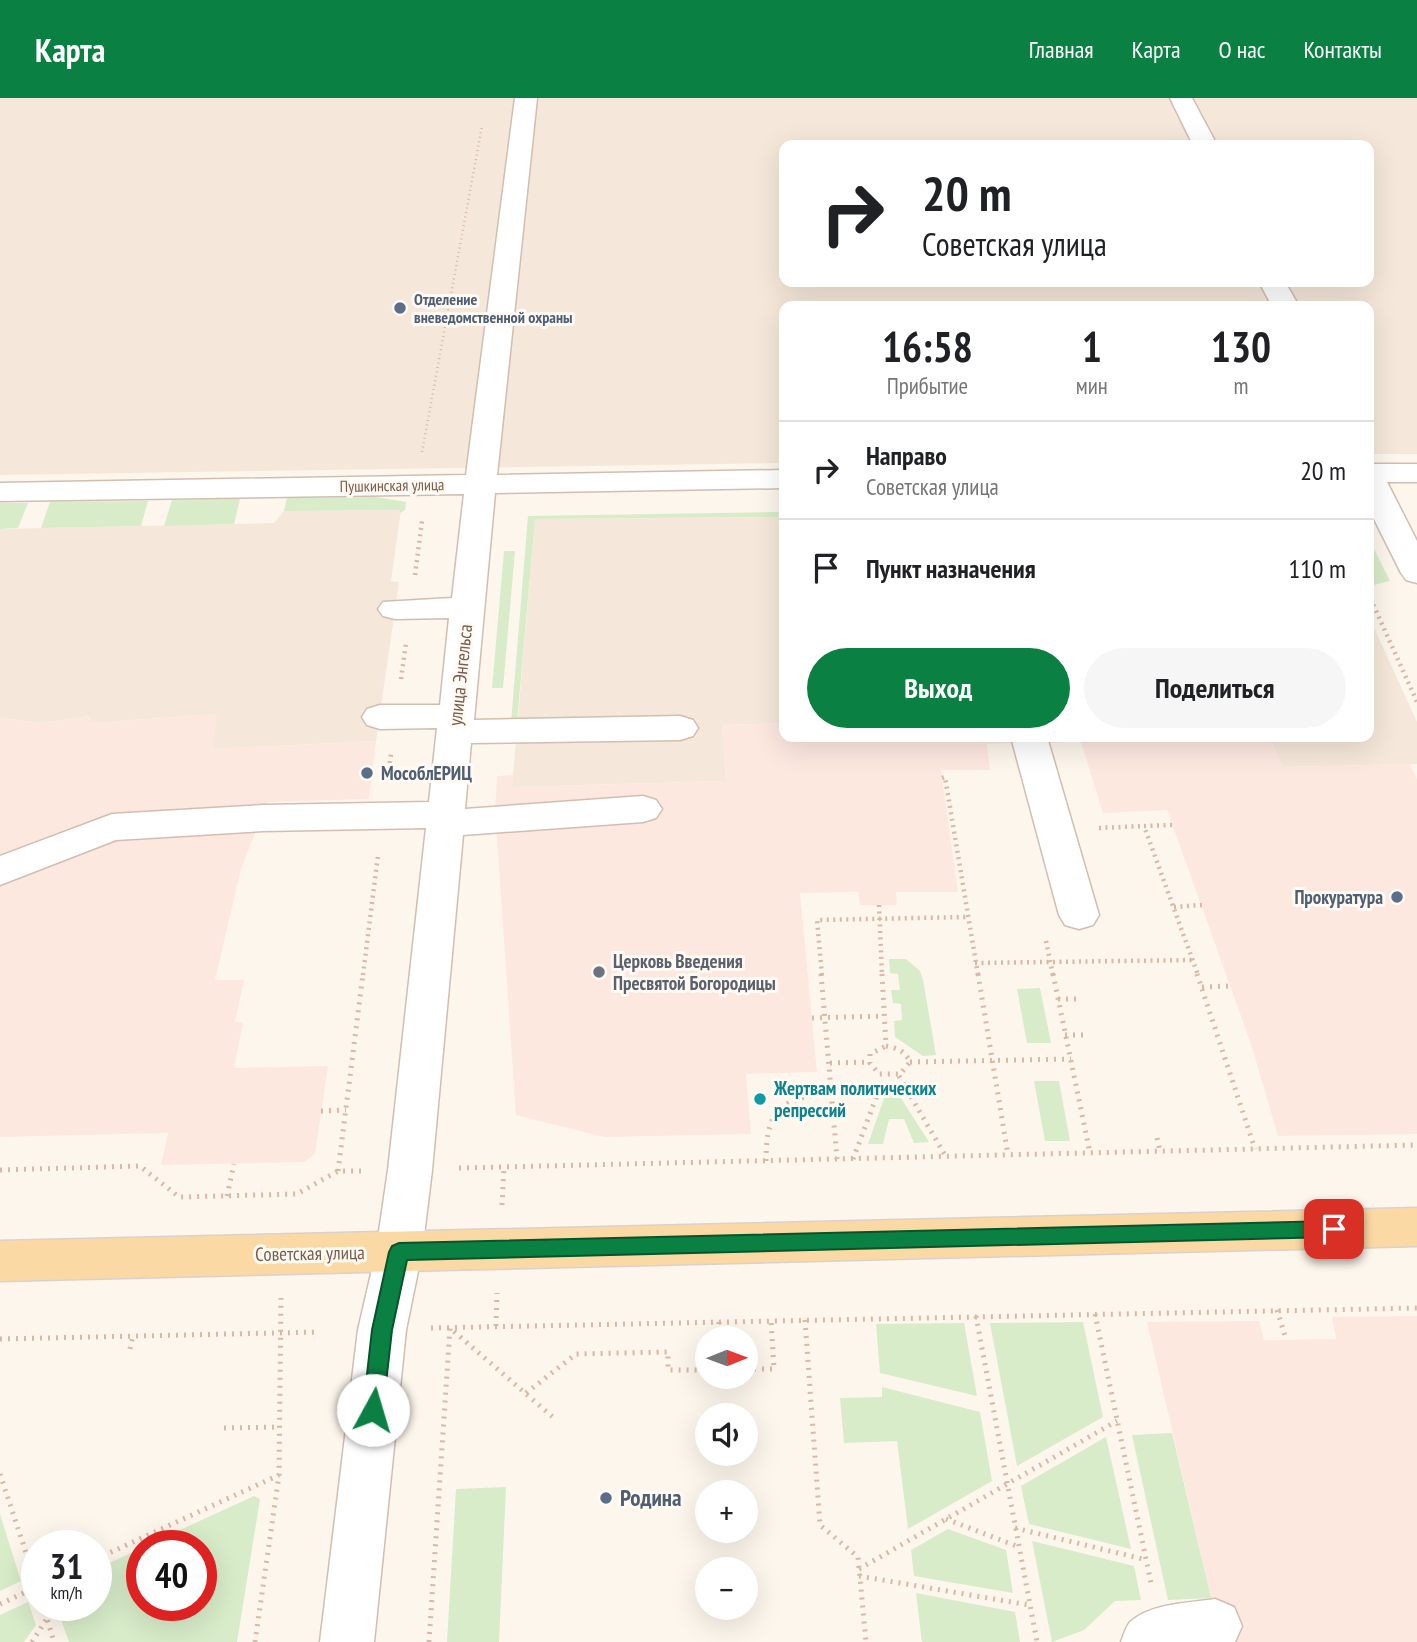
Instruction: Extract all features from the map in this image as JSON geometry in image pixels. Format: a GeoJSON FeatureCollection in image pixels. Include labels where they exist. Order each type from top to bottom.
{"type":"FeatureCollection","features":[{"type":"Feature","properties":{"kind":"main road","name":"Советская улица"},"geometry":{"type":"LineString","coordinates":[[0,1261],[1417,1227]]}},
{"type":"Feature","properties":{"kind":"street","name":"улица Энгельса"},"geometry":{"type":"LineString","coordinates":[[347,1642],[382,1330],[399,1252],[410,1170],[467,608],[526,98]]}},
{"type":"Feature","properties":{"kind":"street"},"geometry":{"type":"LineString","coordinates":[[1181,98],[1202,140]]}},
{"type":"Feature","properties":{"kind":"street"},"geometry":{"type":"LineString","coordinates":[[1374,474],[1417,473]]}},
{"type":"Feature","properties":{"kind":"street","name":"Пушкинская улица"},"geometry":{"type":"LineString","coordinates":[[0,492],[779,479]]}},
{"type":"Feature","properties":{"kind":"street"},"geometry":{"type":"LineString","coordinates":[[1374,486],[1417,573]]}},
{"type":"Feature","properties":{"kind":"street"},"geometry":{"type":"LineString","coordinates":[[403,609],[467,608]]}},
{"type":"Feature","properties":{"kind":"street"},"geometry":{"type":"LineString","coordinates":[[388,717],[455,724],[680,727]]}},
{"type":"Feature","properties":{"kind":"street"},"geometry":{"type":"LineString","coordinates":[[1030,742],[1079,915]]}},
{"type":"Feature","properties":{"kind":"street"},"geometry":{"type":"LineString","coordinates":[[0,871],[112,827],[263,818],[383,816],[445,819],[643,810]]}},
{"type":"Feature","properties":{"kind":"street"},"geometry":{"type":"LineString","coordinates":[[1148,1642],[1161,1634],[1215,1626]]}},
{"type":"Feature","properties":{"kind":"path"},"geometry":{"type":"LineString","coordinates":[[421,457],[482,125]]}},
{"type":"Feature","properties":{"kind":"path"},"geometry":{"type":"LineString","coordinates":[[338,1171],[383,816],[388,717],[403,609],[423,512]]}},
{"type":"Feature","properties":{"kind":"path"},"geometry":{"type":"LineString","coordinates":[[1374,606],[1417,702]]}},
{"type":"Feature","properties":{"kind":"path"},"geometry":{"type":"LineString","coordinates":[[942,778],[945,777],[1008,1155]]}},
{"type":"Feature","properties":{"kind":"path"},"geometry":{"type":"LineString","coordinates":[[1172,825],[1143,826],[1193,960],[1255,1149]]}},
{"type":"Feature","properties":{"kind":"path"},"geometry":{"type":"LineString","coordinates":[[879,905],[886,1046]]}},
{"type":"Feature","properties":{"kind":"path"},"geometry":{"type":"LineString","coordinates":[[1174,907],[1202,905]]}},
{"type":"Feature","properties":{"kind":"path"},"geometry":{"type":"LineString","coordinates":[[837,1159],[817,920],[967,917]]}},
{"type":"Feature","properties":{"kind":"path"},"geometry":{"type":"LineString","coordinates":[[1050,960],[1090,1153]]}},
{"type":"Feature","properties":{"kind":"path"},"geometry":{"type":"LineString","coordinates":[[975,963],[1193,960]]}},
{"type":"Feature","properties":{"kind":"path"},"geometry":{"type":"LineString","coordinates":[[1202,988],[1230,986]]}},
{"type":"Feature","properties":{"kind":"path"},"geometry":{"type":"LineString","coordinates":[[1058,999],[1079,999]]}},
{"type":"Feature","properties":{"kind":"path"},"geometry":{"type":"LineString","coordinates":[[812,1018],[884,1016]]}},
{"type":"Feature","properties":{"kind":"path"},"geometry":{"type":"LineString","coordinates":[[1065,1035],[1084,1035]]}},
{"type":"Feature","properties":{"kind":"path"},"geometry":{"type":"LineString","coordinates":[[886,1046],[906,1054],[910,1062],[899,1076],[884,1077],[874,1071],[869,1062],[870,1054],[886,1046]]}},
{"type":"Feature","properties":{"kind":"path"},"geometry":{"type":"LineString","coordinates":[[910,1062],[1071,1059]]}},
{"type":"Feature","properties":{"kind":"path"},"geometry":{"type":"LineString","coordinates":[[830,1063],[869,1062]]}},
{"type":"Feature","properties":{"kind":"path"},"geometry":{"type":"LineString","coordinates":[[899,1076],[946,1157]]}},
{"type":"Feature","properties":{"kind":"path"},"geometry":{"type":"LineString","coordinates":[[853,1159],[884,1077]]}},
{"type":"Feature","properties":{"kind":"path"},"geometry":{"type":"LineString","coordinates":[[766,1161],[765,1133],[771,1115],[786,1102],[806,1095],[833,1092]]}},
{"type":"Feature","properties":{"kind":"path"},"geometry":{"type":"LineString","coordinates":[[321,1111],[346,1110]]}},
{"type":"Feature","properties":{"kind":"path"},"geometry":{"type":"LineString","coordinates":[[1157,1138],[1160,1152]]}},
{"type":"Feature","properties":{"kind":"path"},"geometry":{"type":"LineString","coordinates":[[1330,1139],[1332,1147]]}},
{"type":"Feature","properties":{"kind":"path"},"geometry":{"type":"LineString","coordinates":[[453,1169],[1417,1146]]}},
{"type":"Feature","properties":{"kind":"path"},"geometry":{"type":"LineString","coordinates":[[227,1196],[234,1164]]}},
{"type":"Feature","properties":{"kind":"path"},"geometry":{"type":"LineString","coordinates":[[0,1170],[139,1166],[179,1197],[297,1194],[338,1171],[366,1171]]}},
{"type":"Feature","properties":{"kind":"path"},"geometry":{"type":"LineString","coordinates":[[502,1207],[504,1167]]}},
{"type":"Feature","properties":{"kind":"path"},"geometry":{"type":"LineString","coordinates":[[496,1326],[498,1290]]}},
{"type":"Feature","properties":{"kind":"path"},"geometry":{"type":"LineString","coordinates":[[255,1642],[279,1475],[281,1295]]}},
{"type":"Feature","properties":{"kind":"path"},"geometry":{"type":"LineString","coordinates":[[431,1328],[1417,1308]]}},
{"type":"Feature","properties":{"kind":"path"},"geometry":{"type":"LineString","coordinates":[[1277,1310],[1286,1339]]}},
{"type":"Feature","properties":{"kind":"path"},"geometry":{"type":"LineString","coordinates":[[1095,1313],[1152,1587]]}},
{"type":"Feature","properties":{"kind":"path"},"geometry":{"type":"LineString","coordinates":[[976,1316],[1037,1642]]}},
{"type":"Feature","properties":{"kind":"path"},"geometry":{"type":"LineString","coordinates":[[758,1369],[774,1368],[771,1320]]}},
{"type":"Feature","properties":{"kind":"path"},"geometry":{"type":"LineString","coordinates":[[805,1320],[820,1525],[858,1557],[866,1642]]}},
{"type":"Feature","properties":{"kind":"path"},"geometry":{"type":"LineString","coordinates":[[450,1328],[555,1419]]}},
{"type":"Feature","properties":{"kind":"path"},"geometry":{"type":"LineString","coordinates":[[429,1642],[450,1328]]}},
{"type":"Feature","properties":{"kind":"path"},"geometry":{"type":"LineString","coordinates":[[0,1339],[320,1332]]}},
{"type":"Feature","properties":{"kind":"path"},"geometry":{"type":"LineString","coordinates":[[130,1349],[133,1336]]}},
{"type":"Feature","properties":{"kind":"path"},"geometry":{"type":"LineString","coordinates":[[526,1393],[576,1354],[668,1352],[668,1370],[695,1370]]}},
{"type":"Feature","properties":{"kind":"path"},"geometry":{"type":"LineString","coordinates":[[859,1572],[1117,1421]]}},
{"type":"Feature","properties":{"kind":"path"},"geometry":{"type":"LineString","coordinates":[[224,1428],[280,1427]]}},
{"type":"Feature","properties":{"kind":"path"},"geometry":{"type":"LineString","coordinates":[[0,1474],[21,1538]]}},
{"type":"Feature","properties":{"kind":"path"},"geometry":{"type":"LineString","coordinates":[[112,1552],[279,1475]]}},
{"type":"Feature","properties":{"kind":"path"},"geometry":{"type":"LineString","coordinates":[[946,1519],[1019,1546]]}},
{"type":"Feature","properties":{"kind":"path"},"geometry":{"type":"LineString","coordinates":[[1015,1528],[1146,1560]]}},
{"type":"Feature","properties":{"kind":"path"},"geometry":{"type":"LineString","coordinates":[[859,1572],[1029,1605]]}},
{"type":"Feature","properties":{"kind":"path"},"geometry":{"type":"LineString","coordinates":[[0,1604],[21,1594]]}},
{"type":"Feature","properties":{"kind":"path"},"geometry":{"type":"LineString","coordinates":[[32,1642],[46,1621]]}},
{"type":"Feature","properties":{"kind":"path"},"geometry":{"type":"LineString","coordinates":[[48,1621],[54,1642]]}},
{"type":"Feature","properties":{"kind":"shaded area"},"geometry":{"type":"Polygon","coordinates":[[[0,98],[1417,98],[1417,454],[1374,454],[1374,301],[779,301],[779,463],[0,475],[0,98]]]}},
{"type":"Feature","properties":{"kind":"shaded area"},"geometry":{"type":"Polygon","coordinates":[[[401,510],[391,581],[399,582],[376,741],[212,749],[216,714],[90,723],[89,716],[42,723],[0,718],[0,529],[274,523],[284,511],[401,510]]]}},
{"type":"Feature","properties":{"kind":"shaded area"},"geometry":{"type":"Polygon","coordinates":[[[779,517],[779,723],[722,725],[726,781],[512,787],[535,519],[779,517]]]}},
{"type":"Feature","properties":{"kind":"shaded area"},"geometry":{"type":"Polygon","coordinates":[[[1374,628],[1417,722],[1417,764],[1282,767],[1272,742],[1374,742],[1374,628]]]}},
{"type":"Feature","properties":{"kind":"shaded area"},"geometry":{"type":"Polygon","coordinates":[[[217,714],[212,749],[376,741],[369,799],[267,802],[241,869],[215,980],[244,980],[235,1022],[243,1023],[234,1068],[328,1066],[315,1154],[304,1162],[161,1165],[168,1133],[0,1137],[0,718],[42,723],[90,716],[90,723],[217,714]]]}},
{"type":"Feature","properties":{"kind":"shaded area"},"geometry":{"type":"Polygon","coordinates":[[[779,723],[779,742],[1081,742],[987,744],[990,770],[941,770],[958,892],[896,892],[897,905],[860,905],[858,892],[800,893],[817,1072],[746,1074],[751,1134],[604,1137],[516,1115],[495,810],[497,776],[513,775],[513,787],[726,781],[722,725],[779,723]]]}},
{"type":"Feature","properties":{"kind":"shaded area"},"geometry":{"type":"Polygon","coordinates":[[[1081,742],[1272,742],[1282,767],[1410,764],[1417,780],[1417,1134],[1278,1136],[1251,1044],[1167,810],[1103,813],[1081,742]]]}},
{"type":"Feature","properties":{"kind":"shaded area"},"geometry":{"type":"Polygon","coordinates":[[[1417,1316],[1417,1642],[1218,1642],[1211,1598],[1147,1322],[1259,1321],[1264,1340],[1336,1339],[1332,1317],[1417,1316]]]}},
{"type":"Feature","properties":{"kind":"green space"},"geometry":{"type":"Polygon","coordinates":[[[376,497],[406,502],[405,510],[400,513],[400,510],[284,511],[287,498],[376,497]]]}},
{"type":"Feature","properties":{"kind":"green space"},"geometry":{"type":"Polygon","coordinates":[[[240,499],[234,524],[164,526],[172,500],[240,499]]]}},
{"type":"Feature","properties":{"kind":"green space"},"geometry":{"type":"Polygon","coordinates":[[[148,501],[141,526],[41,528],[50,502],[148,501]]]}},
{"type":"Feature","properties":{"kind":"green space"},"geometry":{"type":"Polygon","coordinates":[[[0,503],[28,503],[18,528],[0,529],[0,503]]]}},
{"type":"Feature","properties":{"kind":"green space"},"geometry":{"type":"Polygon","coordinates":[[[779,512],[778,517],[535,519],[517,722],[511,723],[528,516],[779,512]]]}},
{"type":"Feature","properties":{"kind":"green space"},"geometry":{"type":"Polygon","coordinates":[[[1374,549],[1390,581],[1374,585],[1374,549]]]}},
{"type":"Feature","properties":{"kind":"green space"},"geometry":{"type":"Polygon","coordinates":[[[504,551],[515,551],[503,688],[492,688],[504,551]]]}},
{"type":"Feature","properties":{"kind":"green space"},"geometry":{"type":"Polygon","coordinates":[[[889,959],[906,959],[920,971],[936,1055],[923,1056],[895,1037],[894,1021],[902,1020],[901,1004],[893,1003],[891,990],[900,990],[898,974],[890,973],[889,959]]]}},
{"type":"Feature","properties":{"kind":"green space"},"geometry":{"type":"Polygon","coordinates":[[[1040,988],[1051,1043],[1027,1043],[1017,989],[1040,988]]]}},
{"type":"Feature","properties":{"kind":"green space"},"geometry":{"type":"Polygon","coordinates":[[[1034,1081],[1059,1081],[1070,1141],[1045,1141],[1034,1081]]]}},
{"type":"Feature","properties":{"kind":"green space"},"geometry":{"type":"Polygon","coordinates":[[[889,1084],[892,1084],[929,1142],[914,1143],[904,1119],[889,1119],[883,1144],[868,1144],[889,1084]]]}},
{"type":"Feature","properties":{"kind":"green space"},"geometry":{"type":"Polygon","coordinates":[[[1083,1322],[1103,1417],[1017,1466],[990,1323],[1083,1322]]]}},
{"type":"Feature","properties":{"kind":"green space"},"geometry":{"type":"Polygon","coordinates":[[[964,1323],[977,1396],[880,1373],[876,1324],[964,1323]]]}},
{"type":"Feature","properties":{"kind":"green space"},"geometry":{"type":"Polygon","coordinates":[[[882,1387],[980,1412],[992,1481],[908,1529],[897,1441],[844,1443],[840,1398],[882,1397],[882,1387]]]}},
{"type":"Feature","properties":{"kind":"green space"},"geometry":{"type":"Polygon","coordinates":[[[1172,1433],[1211,1598],[1168,1600],[1132,1435],[1172,1433]]]}},
{"type":"Feature","properties":{"kind":"green space"},"geometry":{"type":"Polygon","coordinates":[[[1106,1437],[1131,1549],[1029,1524],[1021,1486],[1106,1437]]]}},
{"type":"Feature","properties":{"kind":"green space"},"geometry":{"type":"Polygon","coordinates":[[[506,1487],[499,1642],[447,1642],[456,1489],[506,1487]]]}},
{"type":"Feature","properties":{"kind":"green space"},"geometry":{"type":"Polygon","coordinates":[[[254,1496],[260,1499],[237,1642],[69,1642],[62,1621],[112,1621],[112,1562],[126,1555],[126,1621],[217,1621],[217,1530],[180,1530],[254,1496]]]}},
{"type":"Feature","properties":{"kind":"green space"},"geometry":{"type":"Polygon","coordinates":[[[0,1514],[21,1581],[0,1591],[0,1514]]]}},
{"type":"Feature","properties":{"kind":"green space"},"geometry":{"type":"Polygon","coordinates":[[[948,1529],[1006,1550],[1013,1593],[914,1576],[911,1550],[948,1529]]]}},
{"type":"Feature","properties":{"kind":"green space"},"geometry":{"type":"Polygon","coordinates":[[[1032,1541],[1134,1566],[1141,1600],[1115,1601],[1084,1630],[1052,1642],[1032,1541]]]}},
{"type":"Feature","properties":{"kind":"green space"},"geometry":{"type":"Polygon","coordinates":[[[916,1593],[1015,1612],[1020,1642],[922,1642],[916,1593]]]}},
{"type":"Feature","properties":{"kind":"green space"},"geometry":{"type":"Polygon","coordinates":[[[21,1605],[21,1621],[35,1621],[36,1625],[24,1642],[0,1642],[0,1615],[21,1605]]]}},
{"type":"Feature","properties":{"kind":"place","name":"Отделение вневедомственной охраны"},"geometry":{"type":"Point","coordinates":[400,308]}},
{"type":"Feature","properties":{"kind":"place","name":"МособлЕРИЦ"},"geometry":{"type":"Point","coordinates":[367,773]}},
{"type":"Feature","properties":{"kind":"place","name":"Прокуратура"},"geometry":{"type":"Point","coordinates":[1397,897]}},
{"type":"Feature","properties":{"kind":"place","name":"Церковь Введения Пресвятой Богородицы"},"geometry":{"type":"Point","coordinates":[599,972]}},
{"type":"Feature","properties":{"kind":"place","name":"Жертвам политических репрессий"},"geometry":{"type":"Point","coordinates":[760,1099]}},
{"type":"Feature","properties":{"kind":"place","name":"Родина"},"geometry":{"type":"Point","coordinates":[606,1498]}},
{"type":"Feature","properties":{"kind":"route"},"geometry":{"type":"LineString","coordinates":[[373,1410],[382,1330],[399,1252],[1334,1229]]}}]}
